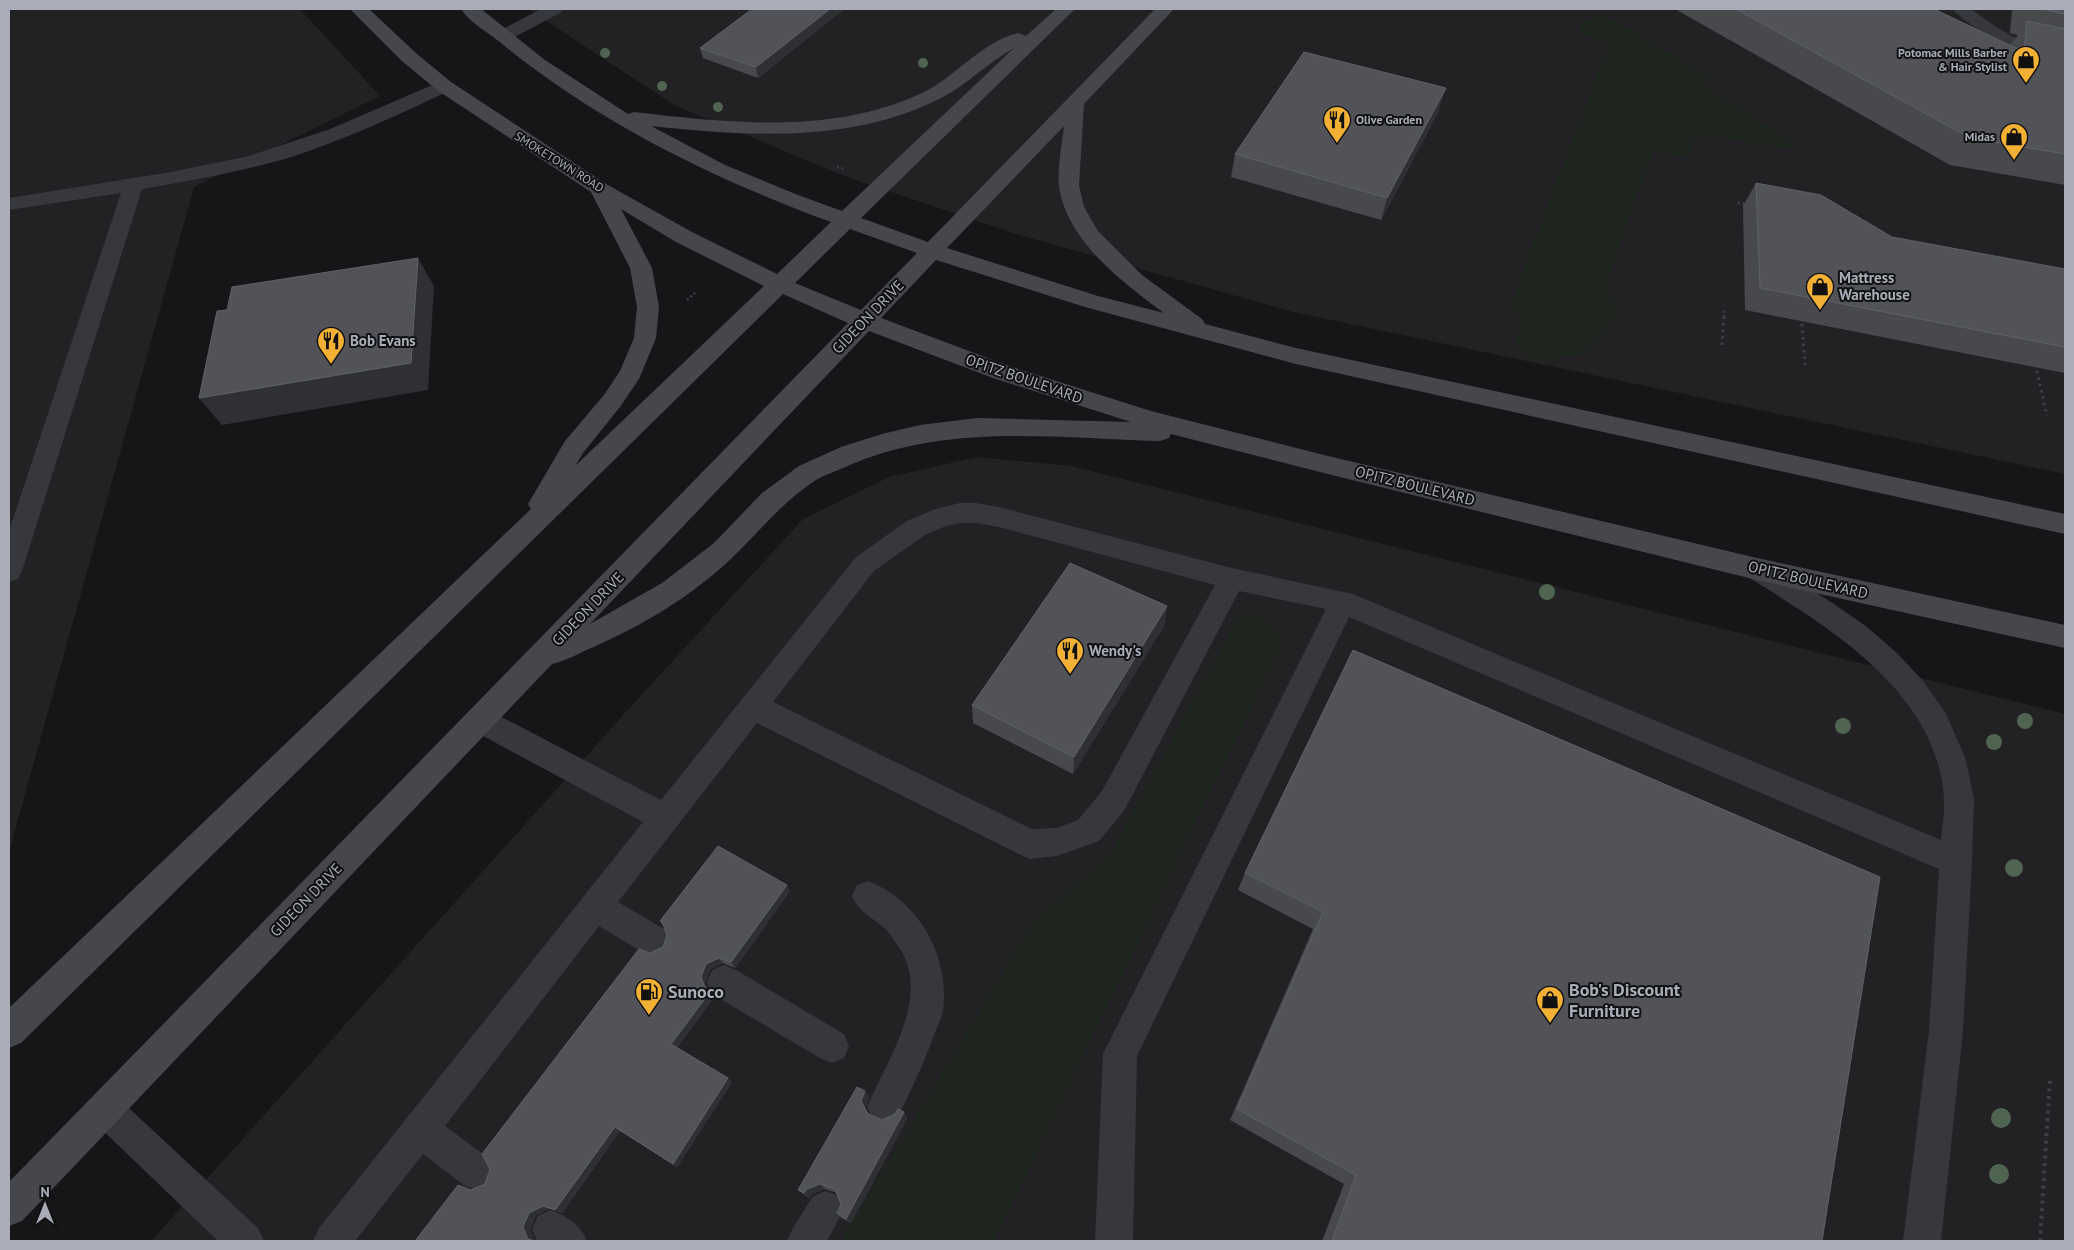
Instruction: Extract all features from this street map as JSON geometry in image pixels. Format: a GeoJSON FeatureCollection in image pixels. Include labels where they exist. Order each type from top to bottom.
{"type":"FeatureCollection","features":[{"type":"Feature","properties":{"kind":"main road","name":"SMOKETOWN ROAD"},"geometry":{"type":"LineString","coordinates":[[359,9],[410,58],[444,86],[511,132],[599,188],[684,237],[779,284]]}},
{"type":"Feature","properties":{"kind":"main road"},"geometry":{"type":"LineString","coordinates":[[470,9],[538,64],[620,117],[718,169],[845,220],[932,251],[1093,302],[1208,334],[1427,386],[2065,524]]}},
{"type":"Feature","properties":{"kind":"main road"},"geometry":{"type":"LineString","coordinates":[[9,1031],[845,220],[1066,9]]}},
{"type":"Feature","properties":{"kind":"main road","name":"GIDEON DRIVE"},"geometry":{"type":"LineString","coordinates":[[9,1208],[1165,9]]}},
{"type":"Feature","properties":{"kind":"main road"},"geometry":{"type":"LineString","coordinates":[[620,117],[739,129],[784,130],[850,123],[891,112],[928,98],[958,80],[990,54],[1051,22]]}},
{"type":"Feature","properties":{"kind":"main road"},"geometry":{"type":"LineString","coordinates":[[1075,102],[1069,185],[1074,208],[1090,235],[1134,280],[1208,334]]}},
{"type":"Feature","properties":{"kind":"main road"},"geometry":{"type":"LineString","coordinates":[[532,524],[548,490],[574,447],[612,401],[631,373],[645,338],[648,307],[641,268],[599,188]]}},
{"type":"Feature","properties":{"kind":"main road","name":"OPITZ BOULEVARD"},"geometry":{"type":"LineString","coordinates":[[779,284],[865,321],[1001,372],[1149,420],[1757,569],[2065,637]]}},
{"type":"Feature","properties":{"kind":"main road"},"geometry":{"type":"LineString","coordinates":[[542,656],[611,628],[672,591],[723,550],[770,500],[808,474],[850,454],[882,443],[920,434],[977,427],[1206,434]]}},
{"type":"Feature","properties":{"kind":"lane"},"geometry":{"type":"LineString","coordinates":[[503,36],[554,9]]}},
{"type":"Feature","properties":{"kind":"lane"},"geometry":{"type":"LineString","coordinates":[[1960,9],[1990,32],[2008,41],[2065,53]]}},
{"type":"Feature","properties":{"kind":"lane"},"geometry":{"type":"LineString","coordinates":[[9,204],[226,168],[293,149],[351,128],[444,86]]}},
{"type":"Feature","properties":{"kind":"lane"},"geometry":{"type":"LineString","coordinates":[[9,570],[134,183]]}},
{"type":"Feature","properties":{"kind":"lane"},"geometry":{"type":"LineString","coordinates":[[332,1241],[865,564],[913,529],[943,517],[975,513],[999,517],[1232,579],[1343,602],[1956,861]]}},
{"type":"Feature","properties":{"kind":"lane"},"geometry":{"type":"LineString","coordinates":[[1757,569],[1842,624],[1885,658],[1911,686],[1925,705],[1946,744],[1957,778],[1959,798],[1946,1031],[1922,1241]]}},
{"type":"Feature","properties":{"kind":"lane"},"geometry":{"type":"LineString","coordinates":[[752,706],[1030,844],[1057,842],[1088,831],[1114,801],[1232,579]]}},
{"type":"Feature","properties":{"kind":"lane"},"geometry":{"type":"LineString","coordinates":[[1114,1241],[1120,1054],[1343,602]]}},
{"type":"Feature","properties":{"kind":"lane"},"geometry":{"type":"LineString","coordinates":[[480,720],[664,818]]}},
{"type":"Feature","properties":{"kind":"lane"},"geometry":{"type":"LineString","coordinates":[[868,896],[899,920],[919,948],[926,977],[926,1011],[910,1054],[884,1107]]}},
{"type":"Feature","properties":{"kind":"lane"},"geometry":{"type":"LineString","coordinates":[[596,906],[654,941]]}},
{"type":"Feature","properties":{"kind":"lane"},"geometry":{"type":"LineString","coordinates":[[724,982],[832,1046]]}},
{"type":"Feature","properties":{"kind":"lane"},"geometry":{"type":"LineString","coordinates":[[105,1109],[245,1241]]}},
{"type":"Feature","properties":{"kind":"lane"},"geometry":{"type":"LineString","coordinates":[[420,1128],[478,1173]]}},
{"type":"Feature","properties":{"kind":"lane"},"geometry":{"type":"LineString","coordinates":[[806,1241],[826,1209]]}},
{"type":"Feature","properties":{"kind":"path"},"geometry":{"type":"LineString","coordinates":[[1738,203],[1746,205]]}},
{"type":"Feature","properties":{"kind":"path"},"geometry":{"type":"LineString","coordinates":[[1722,345],[1724,309]]}},
{"type":"Feature","properties":{"kind":"path"},"geometry":{"type":"LineString","coordinates":[[1802,324],[1805,365]]}},
{"type":"Feature","properties":{"kind":"path"},"geometry":{"type":"LineString","coordinates":[[2037,371],[2046,416]]}},
{"type":"Feature","properties":{"kind":"path"},"geometry":{"type":"LineString","coordinates":[[2040,1241],[2050,1079]]}},
{"type":"Feature","properties":{"kind":"shaded area"},"geometry":{"type":"Polygon","coordinates":[[[9,9],[300,9],[380,96],[194,187],[9,852],[9,9]]]}},
{"type":"Feature","properties":{"kind":"shaded area"},"geometry":{"type":"Polygon","coordinates":[[[528,9],[2065,9],[2065,474],[1293,312],[1016,234],[844,176],[674,105],[528,9]]]}},
{"type":"Feature","properties":{"kind":"shaded area"},"geometry":{"type":"Polygon","coordinates":[[[1601,16],[1614,20],[1711,78],[1698,83],[1798,145],[1791,149],[1696,133],[1688,156],[1684,158],[1653,151],[1604,289],[1617,306],[1613,321],[1584,354],[1553,359],[1531,359],[1515,346],[1519,331],[1519,315],[1510,305],[1609,43],[1585,36],[1579,27],[1587,19],[1601,16]]]}},
{"type":"Feature","properties":{"kind":"shaded area"},"geometry":{"type":"Polygon","coordinates":[[[977,457],[1071,466],[2065,714],[2065,1241],[151,1241],[634,703],[803,519],[889,477],[977,457]]]}},
{"type":"Feature","properties":{"kind":"shaded area"},"geometry":{"type":"Polygon","coordinates":[[[1238,617],[1262,617],[1284,639],[994,1241],[841,1241],[1034,921],[1108,858],[1238,617]]]}},
{"type":"Feature","properties":{"kind":"building"},"geometry":{"type":"Polygon","coordinates":[[[752,9],[830,9],[756,67],[700,48],[752,9]]]}},
{"type":"Feature","properties":{"kind":"building"},"geometry":{"type":"Polygon","coordinates":[[[1736,9],[1934,9],[2024,52],[2027,21],[2065,29],[2065,154],[1970,138],[1736,9]]]}},
{"type":"Feature","properties":{"kind":"building"},"geometry":{"type":"Polygon","coordinates":[[[2042,9],[2065,9],[2065,14],[2042,9]]]}},
{"type":"Feature","properties":{"kind":"building","name":"Olive Garden"},"geometry":{"type":"Polygon","coordinates":[[[1304,52],[1446,88],[1387,198],[1235,154],[1304,52]]]}},
{"type":"Feature","properties":{"kind":"building"},"geometry":{"type":"Polygon","coordinates":[[[1756,183],[1821,195],[1892,237],[2065,269],[2065,347],[1760,288],[1756,183]]]}},
{"type":"Feature","properties":{"kind":"building","name":"Bob Evans"},"geometry":{"type":"Polygon","coordinates":[[[418,258],[411,363],[199,398],[217,311],[227,310],[232,287],[418,258]]]}},
{"type":"Feature","properties":{"kind":"building","name":"Wendy's"},"geometry":{"type":"Polygon","coordinates":[[[1070,563],[1167,606],[1074,757],[972,705],[1070,563]]]}},
{"type":"Feature","properties":{"kind":"building","name":"Bob's Discount Furniture"},"geometry":{"type":"Polygon","coordinates":[[[1353,650],[1880,877],[1822,1241],[1332,1241],[1356,1175],[1237,1109],[1323,912],[1245,873],[1353,650]]]}},
{"type":"Feature","properties":{"kind":"building","name":"Sunoco"},"geometry":{"type":"Polygon","coordinates":[[[718,846],[787,885],[731,962],[719,958],[706,964],[701,977],[706,990],[710,992],[671,1044],[728,1078],[673,1164],[615,1127],[555,1210],[543,1206],[529,1213],[523,1227],[528,1239],[534,1241],[415,1241],[458,1185],[471,1190],[485,1184],[490,1169],[482,1154],[639,949],[650,953],[663,947],[667,935],[660,921],[718,846]]]}},
{"type":"Feature","properties":{"kind":"building"},"geometry":{"type":"Polygon","coordinates":[[[857,1087],[865,1091],[861,1101],[868,1114],[882,1120],[895,1114],[898,1109],[904,1112],[846,1219],[837,1213],[841,1204],[835,1189],[820,1184],[807,1189],[804,1193],[798,1190],[857,1087]]]}},
{"type":"Feature","properties":{"kind":"place","name":"Potomac Mills Barber & Hair Stylist"},"geometry":{"type":"Point","coordinates":[2026,84]}},
{"type":"Feature","properties":{"kind":"place","name":"Olive Garden"},"geometry":{"type":"Point","coordinates":[1337,144]}},
{"type":"Feature","properties":{"kind":"place","name":"Midas"},"geometry":{"type":"Point","coordinates":[2014,161]}},
{"type":"Feature","properties":{"kind":"place","name":"Mattress Warehouse"},"geometry":{"type":"Point","coordinates":[1820,311]}},
{"type":"Feature","properties":{"kind":"place","name":"Bob Evans"},"geometry":{"type":"Point","coordinates":[331,365]}},
{"type":"Feature","properties":{"kind":"place","name":"Wendy's"},"geometry":{"type":"Point","coordinates":[1070,675]}},
{"type":"Feature","properties":{"kind":"place","name":"Sunoco"},"geometry":{"type":"Point","coordinates":[649,1016]}},
{"type":"Feature","properties":{"kind":"place","name":"Bob's Discount Furniture"},"geometry":{"type":"Point","coordinates":[1550,1024]}}]}
